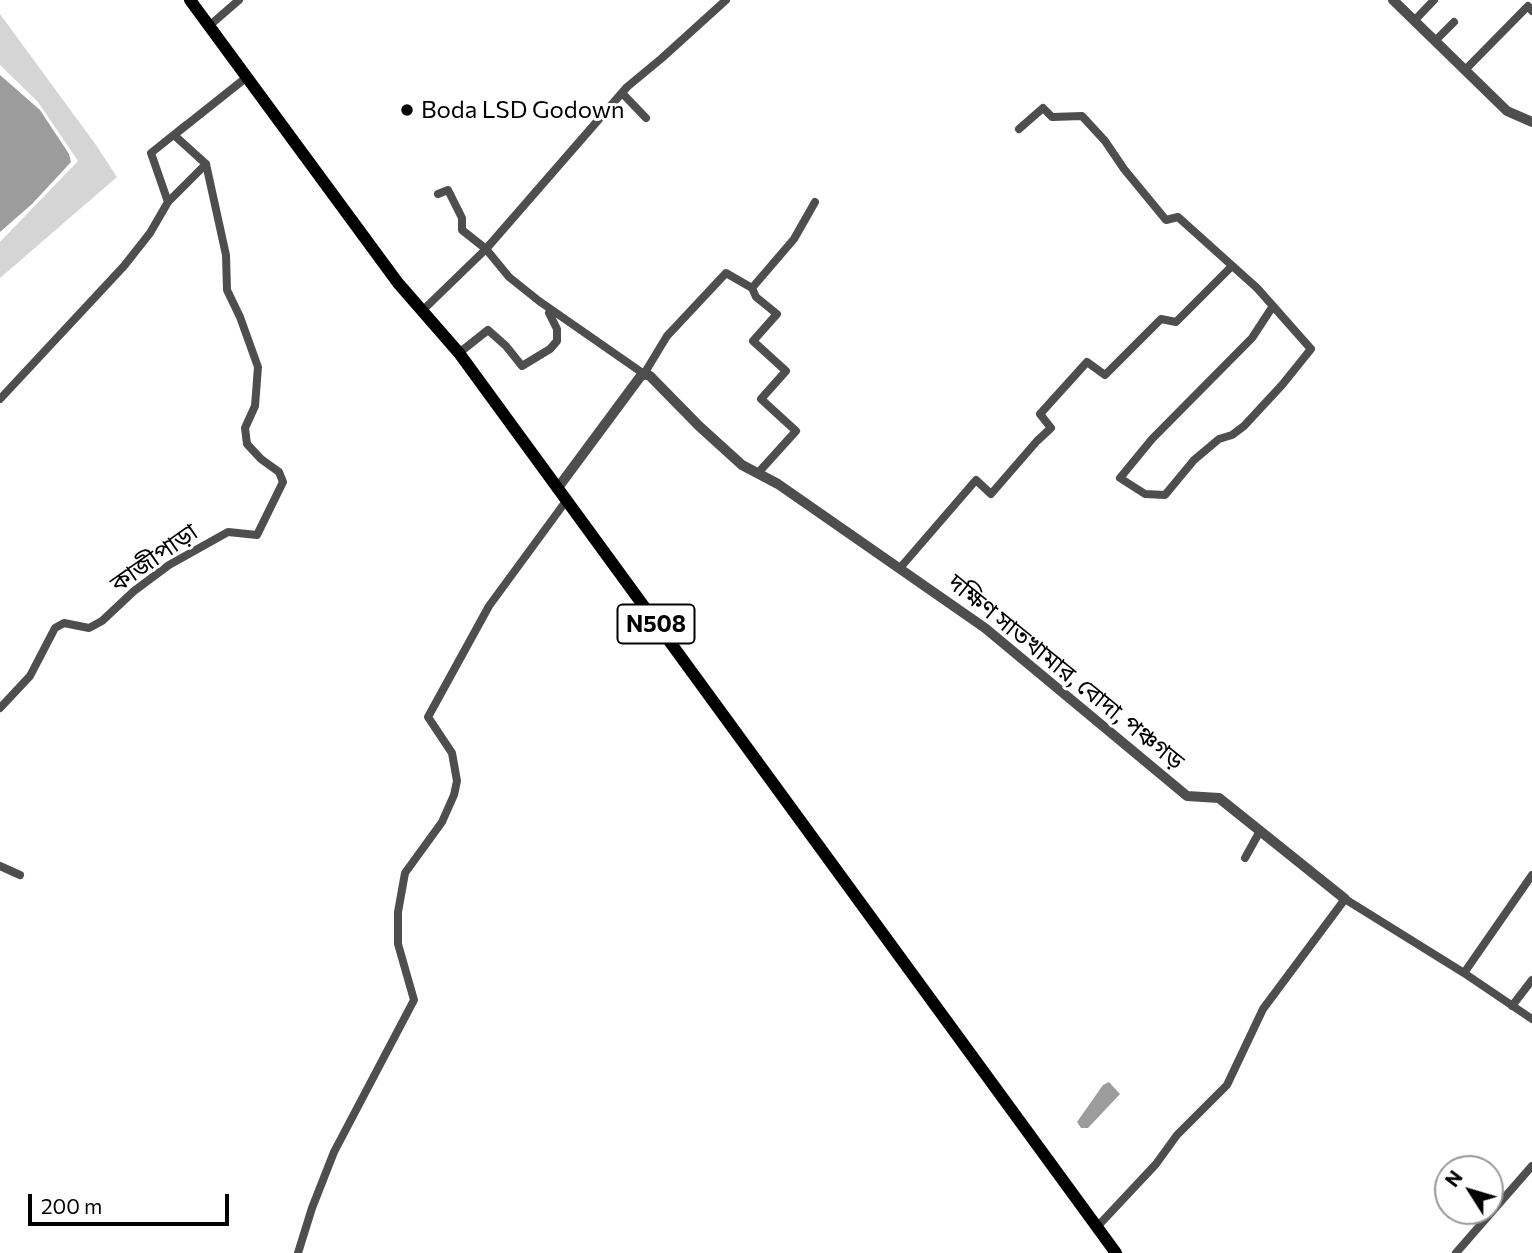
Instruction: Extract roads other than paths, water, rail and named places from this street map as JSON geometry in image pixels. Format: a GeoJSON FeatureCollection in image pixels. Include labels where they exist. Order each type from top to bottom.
{"type":"FeatureCollection","features":[{"type":"Feature","properties":{"kind":"highway","name":"N508"},"geometry":{"type":"LineString","coordinates":[[190,0],[390,272],[459,353],[1116,1253]]}},
{"type":"Feature","properties":{"kind":"street"},"geometry":{"type":"LineString","coordinates":[[209,26],[239,0]]}},
{"type":"Feature","properties":{"kind":"street"},"geometry":{"type":"LineString","coordinates":[[422,311],[485,249],[622,93],[726,0]]}},
{"type":"Feature","properties":{"kind":"street"},"geometry":{"type":"LineString","coordinates":[[1393,0],[1507,111],[1532,122]]}},
{"type":"Feature","properties":{"kind":"street"},"geometry":{"type":"LineString","coordinates":[[1414,21],[1434,0]]}},
{"type":"Feature","properties":{"kind":"street"},"geometry":{"type":"LineString","coordinates":[[1465,71],[1528,6],[1532,10]]}},
{"type":"Feature","properties":{"kind":"street"},"geometry":{"type":"LineString","coordinates":[[1435,41],[1454,22]]}},
{"type":"Feature","properties":{"kind":"street"},"geometry":{"type":"LineString","coordinates":[[169,202],[151,153],[247,77]]}},
{"type":"Feature","properties":{"kind":"street"},"geometry":{"type":"LineString","coordinates":[[622,93],[646,118]]}},
{"type":"Feature","properties":{"kind":"street"},"geometry":{"type":"LineString","coordinates":[[1019,129],[1043,108],[1052,117],[1082,116],[1105,141],[1166,220],[1178,216],[1232,265],[1273,306],[1311,349],[1244,426],[1232,435],[1219,439],[1194,460],[1165,495],[1145,494],[1120,478],[1152,439],[1252,338],[1273,306]]}},
{"type":"Feature","properties":{"kind":"street"},"geometry":{"type":"LineString","coordinates":[[0,399],[124,266],[150,233],[169,202],[206,164],[174,135],[187,125]]}},
{"type":"Feature","properties":{"kind":"street","name":"কাজীপাড়া"},"geometry":{"type":"LineString","coordinates":[[0,708],[30,676],[55,628],[64,623],[89,628],[102,621],[134,591],[169,565],[228,531],[257,535],[283,482],[279,472],[247,444],[245,428],[255,406],[258,367],[227,290],[226,255],[206,164]]}},
{"type":"Feature","properties":{"kind":"street","name":"দক্ষিণ সাতখামার, বোদা, পঞ্চগড়"},"geometry":{"type":"LineString","coordinates":[[438,194],[448,190],[462,218],[462,230],[485,249],[509,277],[539,301],[650,376],[742,465],[900,568],[985,628],[1187,796],[1219,798],[1345,899],[1532,1019]]}},
{"type":"Feature","properties":{"kind":"street"},"geometry":{"type":"LineString","coordinates":[[752,288],[794,239],[815,202]]}},
{"type":"Feature","properties":{"kind":"street"},"geometry":{"type":"LineString","coordinates":[[900,568],[976,481],[991,494],[1051,428],[1040,414],[1087,362],[1105,375],[1161,319],[1176,322],[1232,265]]}},
{"type":"Feature","properties":{"kind":"street"},"geometry":{"type":"LineString","coordinates":[[557,489],[644,374],[667,336],[726,273],[752,288],[756,297],[776,314],[753,341],[786,371],[761,399],[796,431],[758,473]]}},
{"type":"Feature","properties":{"kind":"street"},"geometry":{"type":"LineString","coordinates":[[459,353],[488,330],[506,346],[522,366],[544,353],[557,341],[557,329],[549,313]]}},
{"type":"Feature","properties":{"kind":"street"},"geometry":{"type":"LineString","coordinates":[[298,1253],[334,1152],[414,1000],[398,944],[398,912],[405,873],[442,822],[457,781],[452,753],[428,717],[489,606],[566,501]]}},
{"type":"Feature","properties":{"kind":"street"},"geometry":{"type":"LineString","coordinates":[[1245,858],[1260,831]]}},
{"type":"Feature","properties":{"kind":"street"},"geometry":{"type":"LineString","coordinates":[[0,866],[20,875]]}},
{"type":"Feature","properties":{"kind":"street"},"geometry":{"type":"LineString","coordinates":[[1464,973],[1532,875]]}},
{"type":"Feature","properties":{"kind":"street"},"geometry":{"type":"LineString","coordinates":[[1097,1227],[1156,1164],[1177,1135],[1227,1085],[1263,1009],[1345,899]]}},
{"type":"Feature","properties":{"kind":"street"},"geometry":{"type":"LineString","coordinates":[[1512,1006],[1532,980]]}},
{"type":"Feature","properties":{"kind":"street"},"geometry":{"type":"LineString","coordinates":[[1457,1253],[1532,1166]]}},
{"type":"Feature","properties":{"kind":"place","name":"Boda LSD Godown"},"geometry":{"type":"Point","coordinates":[407,110]}}]}
